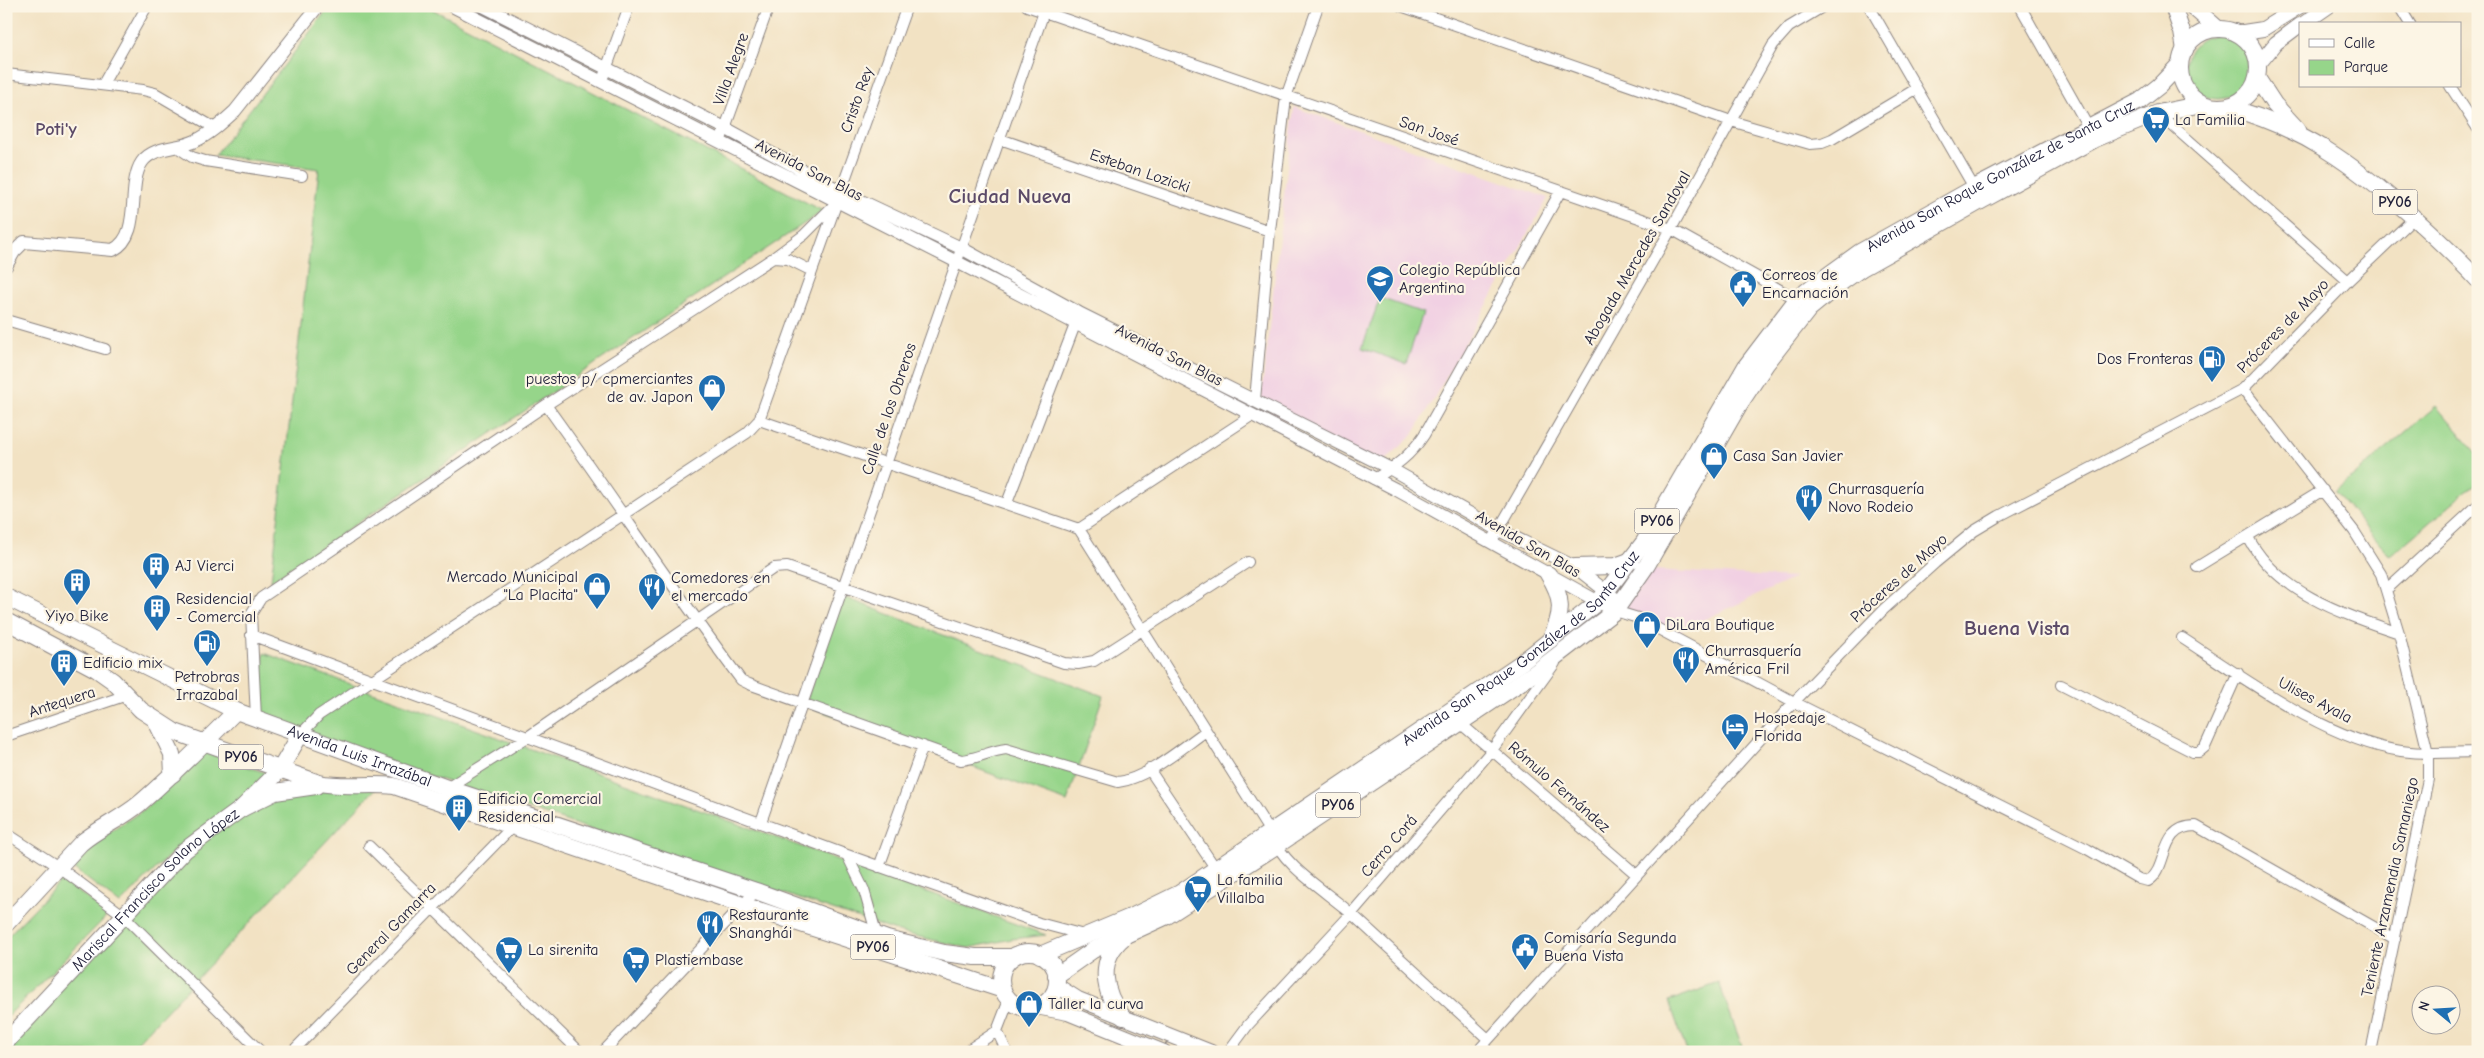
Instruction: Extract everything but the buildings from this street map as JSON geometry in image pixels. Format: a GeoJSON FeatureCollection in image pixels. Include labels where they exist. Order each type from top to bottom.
{"type":"FeatureCollection","features":[{"type":"Feature","properties":{"kind":"main road"},"geometry":{"type":"LineString","coordinates":[[2173,6],[2182,32],[2184,85],[2189,94],[2202,104]]}},
{"type":"Feature","properties":{"kind":"main road"},"geometry":{"type":"LineString","coordinates":[[2192,6],[2218,29],[2237,34],[2263,29],[2300,6]]}},
{"type":"Feature","properties":{"kind":"main road"},"geometry":{"type":"LineString","coordinates":[[2304,22],[2330,6]]}},
{"type":"Feature","properties":{"kind":"main road"},"geometry":{"type":"LineString","coordinates":[[2227,107],[2244,99],[2252,89],[2257,71],[2276,43],[2299,26]]}},
{"type":"Feature","properties":{"kind":"main road","name":"PY06"},"geometry":{"type":"LineString","coordinates":[[2182,57],[2198,35],[2218,29]]}},
{"type":"Feature","properties":{"kind":"main road","name":"PY06"},"geometry":{"type":"LineString","coordinates":[[2237,34],[2250,44],[2257,71],[2274,104],[2303,135]]}},
{"type":"Feature","properties":{"kind":"main road","name":"Avenida San Roque González de Santa Cruz"},"geometry":{"type":"LineString","coordinates":[[1056,980],[1093,950],[1167,916],[1549,642],[1603,597],[1632,560],[1702,446],[1746,366],[1803,304],[1977,194],[2092,133],[2145,97],[2182,57]]}},
{"type":"Feature","properties":{"kind":"main road","name":"Avenida San Roque González de Santa Cruz"},"geometry":{"type":"LineString","coordinates":[[2092,133],[2158,113],[2202,104]]}},
{"type":"Feature","properties":{"kind":"main road","name":"PY06"},"geometry":{"type":"LineString","coordinates":[[2202,104],[2214,107],[2227,107],[2261,117],[2303,135],[2358,170],[2414,218],[2478,280]]}},
{"type":"Feature","properties":{"kind":"main road","name":"Avenida San Roque González de Santa Cruz"},"geometry":{"type":"LineString","coordinates":[[1040,955],[1133,916],[1180,893],[1216,869],[1273,839],[1460,723],[1564,651],[1618,607],[1656,550],[1743,398],[1803,304]]}},
{"type":"Feature","properties":{"kind":"main road"},"geometry":{"type":"LineString","coordinates":[[1575,567],[1615,566],[1632,560]]}},
{"type":"Feature","properties":{"kind":"main road"},"geometry":{"type":"LineString","coordinates":[[1548,574],[1557,588],[1560,604],[1558,626],[1549,642]]}},
{"type":"Feature","properties":{"kind":"main road","name":"Avenida Luis Irrazábal"},"geometry":{"type":"LineString","coordinates":[[6,596],[236,711],[447,788],[756,891],[877,936],[944,953],[975,957],[1012,957],[1026,952],[1040,955]]}},
{"type":"Feature","properties":{"kind":"main road","name":"Avenida Luis Irrazábal"},"geometry":{"type":"LineString","coordinates":[[6,622],[96,669],[113,681],[141,710],[156,721],[175,732],[203,744],[279,771],[335,786],[367,784],[394,786],[1006,995],[1022,1007],[1036,1007],[1068,1014],[1164,1052]]}},
{"type":"Feature","properties":{"kind":"main road"},"geometry":{"type":"LineString","coordinates":[[6,924],[88,838],[137,806],[173,774],[236,711]]}},
{"type":"Feature","properties":{"kind":"main road"},"geometry":{"type":"LineString","coordinates":[[156,721],[172,754],[173,774]]}},
{"type":"Feature","properties":{"kind":"main road","name":"Mariscal Francisco Solano López"},"geometry":{"type":"LineString","coordinates":[[6,1042],[185,850],[241,809],[279,771],[300,735]]}},
{"type":"Feature","properties":{"kind":"main road"},"geometry":{"type":"LineString","coordinates":[[241,809],[275,792],[294,788],[335,786]]}},
{"type":"Feature","properties":{"kind":"main road"},"geometry":{"type":"LineString","coordinates":[[1123,1017],[1111,999],[1106,981],[1106,966],[1114,946],[1130,932]]}},
{"type":"Feature","properties":{"kind":"main road"},"geometry":{"type":"LineString","coordinates":[[1040,955],[1051,963],[1056,980],[1078,999],[1211,1052]]}},
{"type":"Feature","properties":{"kind":"main road"},"geometry":{"type":"LineString","coordinates":[[1006,995],[1002,972],[1012,957]]}},
{"type":"Feature","properties":{"kind":"main road","name":"PY06"},"geometry":{"type":"LineString","coordinates":[[1036,1007],[1047,1001],[1056,980]]}},
{"type":"Feature","properties":{"kind":"street"},"geometry":{"type":"LineString","coordinates":[[103,84],[147,6]]}},
{"type":"Feature","properties":{"kind":"street"},"geometry":{"type":"LineString","coordinates":[[6,266],[14,252],[24,242],[113,250],[121,246],[128,234],[141,163],[152,153],[193,142],[215,128],[235,111],[318,6]]}},
{"type":"Feature","properties":{"kind":"street","name":"Avenida San Blas"},"geometry":{"type":"LineString","coordinates":[[452,6],[720,142],[838,197],[961,248],[1077,319],[1251,416],[1492,541],[1548,574],[1603,597],[1638,618],[1794,702],[2087,849],[2140,879],[2148,881],[2153,877],[2169,841],[2176,831],[2184,826],[2196,826],[2395,939]]}},
{"type":"Feature","properties":{"kind":"street"},"geometry":{"type":"LineString","coordinates":[[602,83],[629,6]]}},
{"type":"Feature","properties":{"kind":"street","name":"Villa Alegre"},"geometry":{"type":"LineString","coordinates":[[720,142],[769,6]]}},
{"type":"Feature","properties":{"kind":"street","name":"Cristo Rey"},"geometry":{"type":"LineString","coordinates":[[759,420],[907,6]]}},
{"type":"Feature","properties":{"kind":"street","name":"San José"},"geometry":{"type":"LineString","coordinates":[[1027,6],[1045,9],[1286,97],[1671,229],[1803,304]]}},
{"type":"Feature","properties":{"kind":"street"},"geometry":{"type":"LineString","coordinates":[[1255,400],[1270,231],[1286,97],[1318,6]]}},
{"type":"Feature","properties":{"kind":"street"},"geometry":{"type":"LineString","coordinates":[[1401,6],[1731,121],[1797,141],[1822,143],[1916,89]]}},
{"type":"Feature","properties":{"kind":"street","name":"Abogada Mercedes Sandoval"},"geometry":{"type":"LineString","coordinates":[[1492,541],[1781,35],[1789,27],[1824,6]]}},
{"type":"Feature","properties":{"kind":"street"},"geometry":{"type":"LineString","coordinates":[[1868,6],[1977,194]]}},
{"type":"Feature","properties":{"kind":"street"},"geometry":{"type":"LineString","coordinates":[[2020,6],[2092,133]]}},
{"type":"Feature","properties":{"kind":"street"},"geometry":{"type":"LineString","coordinates":[[2399,6],[2409,22]]}},
{"type":"Feature","properties":{"kind":"street"},"geometry":{"type":"LineString","coordinates":[[485,23],[488,7]]}},
{"type":"Feature","properties":{"kind":"street","name":"Avenida San Blas"},"geometry":{"type":"LineString","coordinates":[[488,7],[725,128],[838,197],[956,262],[1255,400],[1391,469],[1499,530],[1575,567],[1603,597]]}},
{"type":"Feature","properties":{"kind":"street","name":"Calle de los Obreros"},"geometry":{"type":"LineString","coordinates":[[761,822],[1045,9]]}},
{"type":"Feature","properties":{"kind":"street"},"geometry":{"type":"LineString","coordinates":[[6,74],[103,84],[155,93],[215,128]]}},
{"type":"Feature","properties":{"kind":"street"},"geometry":{"type":"LineString","coordinates":[[2451,88],[2478,129]]}},
{"type":"Feature","properties":{"kind":"street"},"geometry":{"type":"LineString","coordinates":[[2158,113],[2348,281]]}},
{"type":"Feature","properties":{"kind":"street","name":"Esteban Lozicki"},"geometry":{"type":"LineString","coordinates":[[1000,139],[1270,231]]}},
{"type":"Feature","properties":{"kind":"street"},"geometry":{"type":"LineString","coordinates":[[177,146],[192,157],[205,161],[302,176]]}},
{"type":"Feature","properties":{"kind":"street"},"geometry":{"type":"LineString","coordinates":[[1374,479],[1391,469],[1415,449],[1560,192]]}},
{"type":"Feature","properties":{"kind":"street"},"geometry":{"type":"LineString","coordinates":[[256,718],[251,614],[261,598],[546,405],[774,258],[804,235],[838,197]]}},
{"type":"Feature","properties":{"kind":"street","name":"Próceres de Mayo"},"geometry":{"type":"LineString","coordinates":[[1477,1052],[1794,702],[1884,609],[1974,531],[2243,389],[2348,281],[2414,218]]}},
{"type":"Feature","properties":{"kind":"street"},"geometry":{"type":"LineString","coordinates":[[774,258],[788,260],[812,271]]}},
{"type":"Feature","properties":{"kind":"street"},"geometry":{"type":"LineString","coordinates":[[1008,503],[1077,319]]}},
{"type":"Feature","properties":{"kind":"street"},"geometry":{"type":"LineString","coordinates":[[6,320],[105,349]]}},
{"type":"Feature","properties":{"kind":"street","name":"Teniente Arzamendia Samaniego"},"geometry":{"type":"LineString","coordinates":[[2243,389],[2323,490],[2369,555],[2387,589],[2428,754],[2428,779],[2371,1052]]}},
{"type":"Feature","properties":{"kind":"street"},"geometry":{"type":"LineString","coordinates":[[546,405],[624,514],[696,620],[742,680],[802,704],[961,760],[973,760],[992,750],[1006,749],[1118,782],[1128,781],[1149,769],[1206,731]]}},
{"type":"Feature","properties":{"kind":"street"},"geometry":{"type":"LineString","coordinates":[[1079,530],[1251,416]]}},
{"type":"Feature","properties":{"kind":"street"},"geometry":{"type":"LineString","coordinates":[[300,735],[313,720],[747,433],[759,420],[886,464],[1008,503],[1079,530],[1273,839],[1289,861],[1351,914],[1488,1039]]}},
{"type":"Feature","properties":{"kind":"street"},"geometry":{"type":"LineString","coordinates":[[2197,567],[2323,490]]}},
{"type":"Feature","properties":{"kind":"street"},"geometry":{"type":"LineString","coordinates":[[2387,589],[2478,505]]}},
{"type":"Feature","properties":{"kind":"street"},"geometry":{"type":"LineString","coordinates":[[2248,537],[2257,554],[2289,582],[2310,597],[2333,609],[2399,633]]}},
{"type":"Feature","properties":{"kind":"street"},"geometry":{"type":"LineString","coordinates":[[447,788],[526,738],[774,568],[787,567],[1064,663],[1078,664],[1094,661],[1248,562]]}},
{"type":"Feature","properties":{"kind":"street"},"geometry":{"type":"LineString","coordinates":[[251,634],[375,679],[526,738],[761,822],[879,867],[1084,936]]}},
{"type":"Feature","properties":{"kind":"street","name":"Ulises Ayala"},"geometry":{"type":"LineString","coordinates":[[2182,638],[2316,721],[2343,733],[2400,751],[2428,754],[2478,752]]}},
{"type":"Feature","properties":{"kind":"street","name":"Cerro Corá"},"geometry":{"type":"LineString","coordinates":[[1228,1052],[1248,1025],[1351,914],[1492,750],[1564,651]]}},
{"type":"Feature","properties":{"kind":"street"},"geometry":{"type":"LineString","coordinates":[[2061,685],[2192,752],[2199,752],[2205,747],[2238,674]]}},
{"type":"Feature","properties":{"kind":"street","name":"Antequera"},"geometry":{"type":"LineString","coordinates":[[6,736],[127,696]]}},
{"type":"Feature","properties":{"kind":"street","name":"Rómulo Fernández"},"geometry":{"type":"LineString","coordinates":[[1460,723],[1637,875]]}},
{"type":"Feature","properties":{"kind":"street"},"geometry":{"type":"LineString","coordinates":[[879,867],[922,746]]}},
{"type":"Feature","properties":{"kind":"street"},"geometry":{"type":"LineString","coordinates":[[1149,769],[1216,869]]}},
{"type":"Feature","properties":{"kind":"street","name":"General Gamarra"},"geometry":{"type":"LineString","coordinates":[[292,1052],[512,827]]}},
{"type":"Feature","properties":{"kind":"street"},"geometry":{"type":"LineString","coordinates":[[6,833],[60,868],[123,915],[261,1052]]}},
{"type":"Feature","properties":{"kind":"street"},"geometry":{"type":"LineString","coordinates":[[369,846],[580,1052]]}},
{"type":"Feature","properties":{"kind":"street"},"geometry":{"type":"LineString","coordinates":[[847,855],[864,890],[877,936]]}},
{"type":"Feature","properties":{"kind":"street"},"geometry":{"type":"LineString","coordinates":[[603,1052],[756,891]]}},
{"type":"Feature","properties":{"kind":"street"},"geometry":{"type":"LineString","coordinates":[[1006,995],[997,1031],[1007,1052]]}},
{"type":"Feature","properties":{"kind":"street"},"geometry":{"type":"LineString","coordinates":[[965,1052],[997,1031]]}},
{"type":"Feature","properties":{"kind":"shaded area","name":"Colegio República Argentina"},"geometry":{"type":"Polygon","coordinates":[[[1294,107],[1548,198],[1413,435],[1378,467],[1260,408],[1294,107]]]}},
{"type":"Feature","properties":{"kind":"shaded area"},"geometry":{"type":"Polygon","coordinates":[[[1653,570],[1795,578],[1672,634],[1624,607],[1653,570]]]}},
{"type":"Feature","properties":{"kind":"green space"},"geometry":{"type":"Polygon","coordinates":[[[330,6],[426,6],[823,211],[271,581],[319,169],[215,155],[330,6]]]}},
{"type":"Feature","properties":{"kind":"green space"},"geometry":{"type":"Polygon","coordinates":[[[2218,35],[2230,38],[2241,44],[2247,55],[2250,67],[2247,79],[2241,90],[2230,96],[2218,99],[2206,96],[2195,90],[2189,79],[2186,67],[2189,55],[2195,44],[2206,38],[2218,35]]]}},
{"type":"Feature","properties":{"kind":"green space"},"geometry":{"type":"Polygon","coordinates":[[[1380,298],[1423,313],[1406,364],[1362,348],[1380,298]]]}},
{"type":"Feature","properties":{"kind":"green space"},"geometry":{"type":"Polygon","coordinates":[[[2436,406],[2478,455],[2478,481],[2390,556],[2335,492],[2436,406]]]}},
{"type":"Feature","properties":{"kind":"green space"},"geometry":{"type":"Polygon","coordinates":[[[841,596],[1103,696],[1067,802],[805,705],[841,596]]]}},
{"type":"Feature","properties":{"kind":"green space"},"geometry":{"type":"Polygon","coordinates":[[[264,653],[1046,935],[1012,939],[968,948],[902,933],[256,718],[264,653]]]}},
{"type":"Feature","properties":{"kind":"green space"},"geometry":{"type":"Polygon","coordinates":[[[206,752],[266,773],[236,804],[181,844],[120,904],[73,868],[94,843],[143,810],[206,752]]]}},
{"type":"Feature","properties":{"kind":"green space"},"geometry":{"type":"Polygon","coordinates":[[[380,784],[128,1052],[6,1052],[6,1042],[185,850],[259,798],[380,784]]]}},
{"type":"Feature","properties":{"kind":"green space"},"geometry":{"type":"Polygon","coordinates":[[[62,880],[109,914],[6,1018],[6,938],[62,880]]]}},
{"type":"Feature","properties":{"kind":"green space"},"geometry":{"type":"Polygon","coordinates":[[[1719,983],[1744,1052],[1687,1052],[1669,1001],[1719,983]]]}},
{"type":"Feature","properties":{"kind":"place","name":"La Familia"},"geometry":{"type":"Point","coordinates":[2156,144]}},
{"type":"Feature","properties":{"kind":"place","name":"Colegio República Argentina"},"geometry":{"type":"Point","coordinates":[1380,303]}},
{"type":"Feature","properties":{"kind":"place","name":"Correos de Encarnación"},"geometry":{"type":"Point","coordinates":[1743,308]}},
{"type":"Feature","properties":{"kind":"place","name":"Dos Fronteras"},"geometry":{"type":"Point","coordinates":[2212,383]}},
{"type":"Feature","properties":{"kind":"place","name":"puestos p/ cpmerciantes de av. Japon"},"geometry":{"type":"Point","coordinates":[712,412]}},
{"type":"Feature","properties":{"kind":"place","name":"Casa San Javier"},"geometry":{"type":"Point","coordinates":[1714,480]}},
{"type":"Feature","properties":{"kind":"place","name":"Churrasquería Novo Rodeio"},"geometry":{"type":"Point","coordinates":[1809,522]}},
{"type":"Feature","properties":{"kind":"place","name":"AJ Vierci"},"geometry":{"type":"Point","coordinates":[156,590]}},
{"type":"Feature","properties":{"kind":"place","name":"Yiyo Bike"},"geometry":{"type":"Point","coordinates":[77,606]}},
{"type":"Feature","properties":{"kind":"place","name":"Mercado Municipal \"La Placita\""},"geometry":{"type":"Point","coordinates":[597,610]}},
{"type":"Feature","properties":{"kind":"place","name":"Comedores en el mercado"},"geometry":{"type":"Point","coordinates":[652,611]}},
{"type":"Feature","properties":{"kind":"place","name":"Residencial - Comercial"},"geometry":{"type":"Point","coordinates":[157,632]}},
{"type":"Feature","properties":{"kind":"place","name":"DiLara Boutique"},"geometry":{"type":"Point","coordinates":[1647,649]}},
{"type":"Feature","properties":{"kind":"place","name":"Petrobras Irrazabal"},"geometry":{"type":"Point","coordinates":[207,667]}},
{"type":"Feature","properties":{"kind":"place","name":"Churrasquería América Fril"},"geometry":{"type":"Point","coordinates":[1686,684]}},
{"type":"Feature","properties":{"kind":"place","name":"Edificio mix"},"geometry":{"type":"Point","coordinates":[64,687]}},
{"type":"Feature","properties":{"kind":"place","name":"Hospedaje Florida"},"geometry":{"type":"Point","coordinates":[1735,751]}},
{"type":"Feature","properties":{"kind":"place","name":"Edificio Comercial Residencial"},"geometry":{"type":"Point","coordinates":[459,832]}},
{"type":"Feature","properties":{"kind":"place","name":"La familia Villalba"},"geometry":{"type":"Point","coordinates":[1198,913]}},
{"type":"Feature","properties":{"kind":"place","name":"Restaurante Shanghái"},"geometry":{"type":"Point","coordinates":[710,948]}},
{"type":"Feature","properties":{"kind":"place","name":"Comisaría Segunda Buena Vista"},"geometry":{"type":"Point","coordinates":[1525,971]}},
{"type":"Feature","properties":{"kind":"place","name":"La sirenita"},"geometry":{"type":"Point","coordinates":[509,974]}},
{"type":"Feature","properties":{"kind":"place","name":"Plastiembase"},"geometry":{"type":"Point","coordinates":[636,984]}},
{"type":"Feature","properties":{"kind":"place","name":"Taller la curva"},"geometry":{"type":"Point","coordinates":[1029,1028]}},
{"type":"Feature","properties":{"kind":"district","name":"Poti'y"},"geometry":{"type":"Point","coordinates":[56,129]}},
{"type":"Feature","properties":{"kind":"district","name":"Ciudad Nueva"},"geometry":{"type":"Point","coordinates":[1010,196]}},
{"type":"Feature","properties":{"kind":"district","name":"Buena Vista"},"geometry":{"type":"Point","coordinates":[2017,628]}}]}
